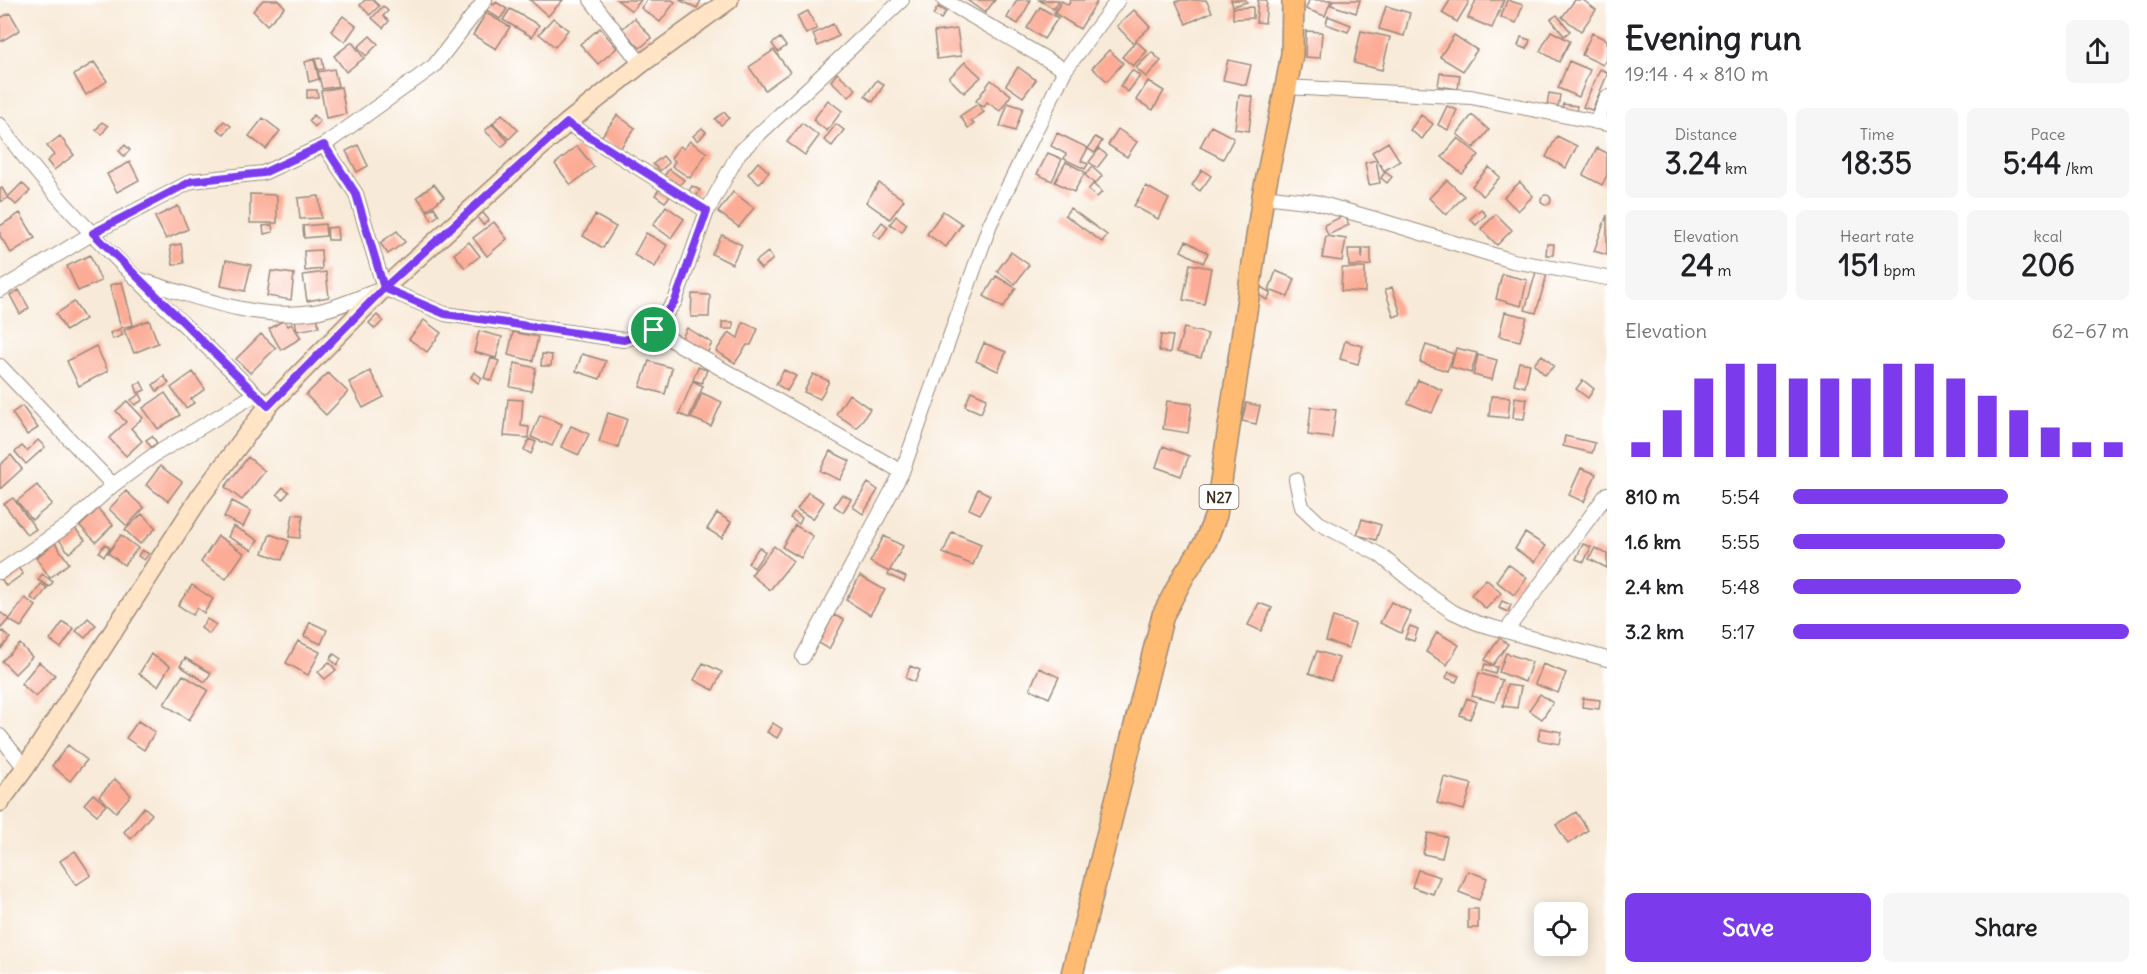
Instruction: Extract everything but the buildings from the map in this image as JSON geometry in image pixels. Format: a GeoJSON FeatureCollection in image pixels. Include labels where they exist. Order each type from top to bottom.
{"type":"FeatureCollection","features":[{"type":"Feature","properties":{"kind":"main road","name":"N27"},"geometry":{"type":"LineString","coordinates":[[1072,974],[1164,615],[1184,574],[1205,543],[1216,515],[1263,196],[1292,54],[1293,0]]}},
{"type":"Feature","properties":{"kind":"street"},"geometry":{"type":"LineString","coordinates":[[0,290],[93,233],[192,181],[263,173],[324,145],[434,66],[485,0]]}},
{"type":"Feature","properties":{"kind":"street"},"geometry":{"type":"LineString","coordinates":[[591,0],[640,64]]}},
{"type":"Feature","properties":{"kind":"street"},"geometry":{"type":"LineString","coordinates":[[0,802],[262,400],[567,123],[640,64],[729,0]]}},
{"type":"Feature","properties":{"kind":"street"},"geometry":{"type":"LineString","coordinates":[[137,279],[231,307],[288,315],[317,312],[384,288],[445,314],[624,340],[654,330],[675,301],[707,211],[739,153],[902,0]]}},
{"type":"Feature","properties":{"kind":"street"},"geometry":{"type":"LineString","coordinates":[[944,0],[1065,70]]}},
{"type":"Feature","properties":{"kind":"street"},"geometry":{"type":"LineString","coordinates":[[803,657],[902,472],[990,224],[1065,70],[1118,0]]}},
{"type":"Feature","properties":{"kind":"street"},"geometry":{"type":"LineString","coordinates":[[1286,87],[1471,97],[1602,123],[1607,96]]}},
{"type":"Feature","properties":{"kind":"street"},"geometry":{"type":"LineString","coordinates":[[567,123],[707,211]]}},
{"type":"Feature","properties":{"kind":"street"},"geometry":{"type":"LineString","coordinates":[[0,125],[25,159],[93,233],[262,400]]}},
{"type":"Feature","properties":{"kind":"street"},"geometry":{"type":"LineString","coordinates":[[324,145],[356,194],[384,288]]}},
{"type":"Feature","properties":{"kind":"street"},"geometry":{"type":"LineString","coordinates":[[1263,196],[1315,202],[1513,261],[1607,278]]}},
{"type":"Feature","properties":{"kind":"street"},"geometry":{"type":"LineString","coordinates":[[654,330],[902,472]]}},
{"type":"Feature","properties":{"kind":"street"},"geometry":{"type":"LineString","coordinates":[[0,366],[113,485]]}},
{"type":"Feature","properties":{"kind":"street"},"geometry":{"type":"LineString","coordinates":[[0,572],[71,523],[113,485],[154,455],[262,400]]}},
{"type":"Feature","properties":{"kind":"street"},"geometry":{"type":"LineString","coordinates":[[1296,480],[1302,507],[1319,523],[1380,555],[1453,612],[1477,623],[1607,659]]}},
{"type":"Feature","properties":{"kind":"street"},"geometry":{"type":"LineString","coordinates":[[1506,631],[1607,494]]}},
{"type":"Feature","properties":{"kind":"street"},"geometry":{"type":"LineString","coordinates":[[0,736],[24,768]]}},
{"type":"Feature","properties":{"kind":"route"},"geometry":{"type":"LineString","coordinates":[[654,330],[624,340],[445,314],[384,288],[356,194],[324,145],[263,173],[192,181],[93,233],[268,406],[384,288],[567,123],[707,211],[675,301],[654,330]]}}]}
